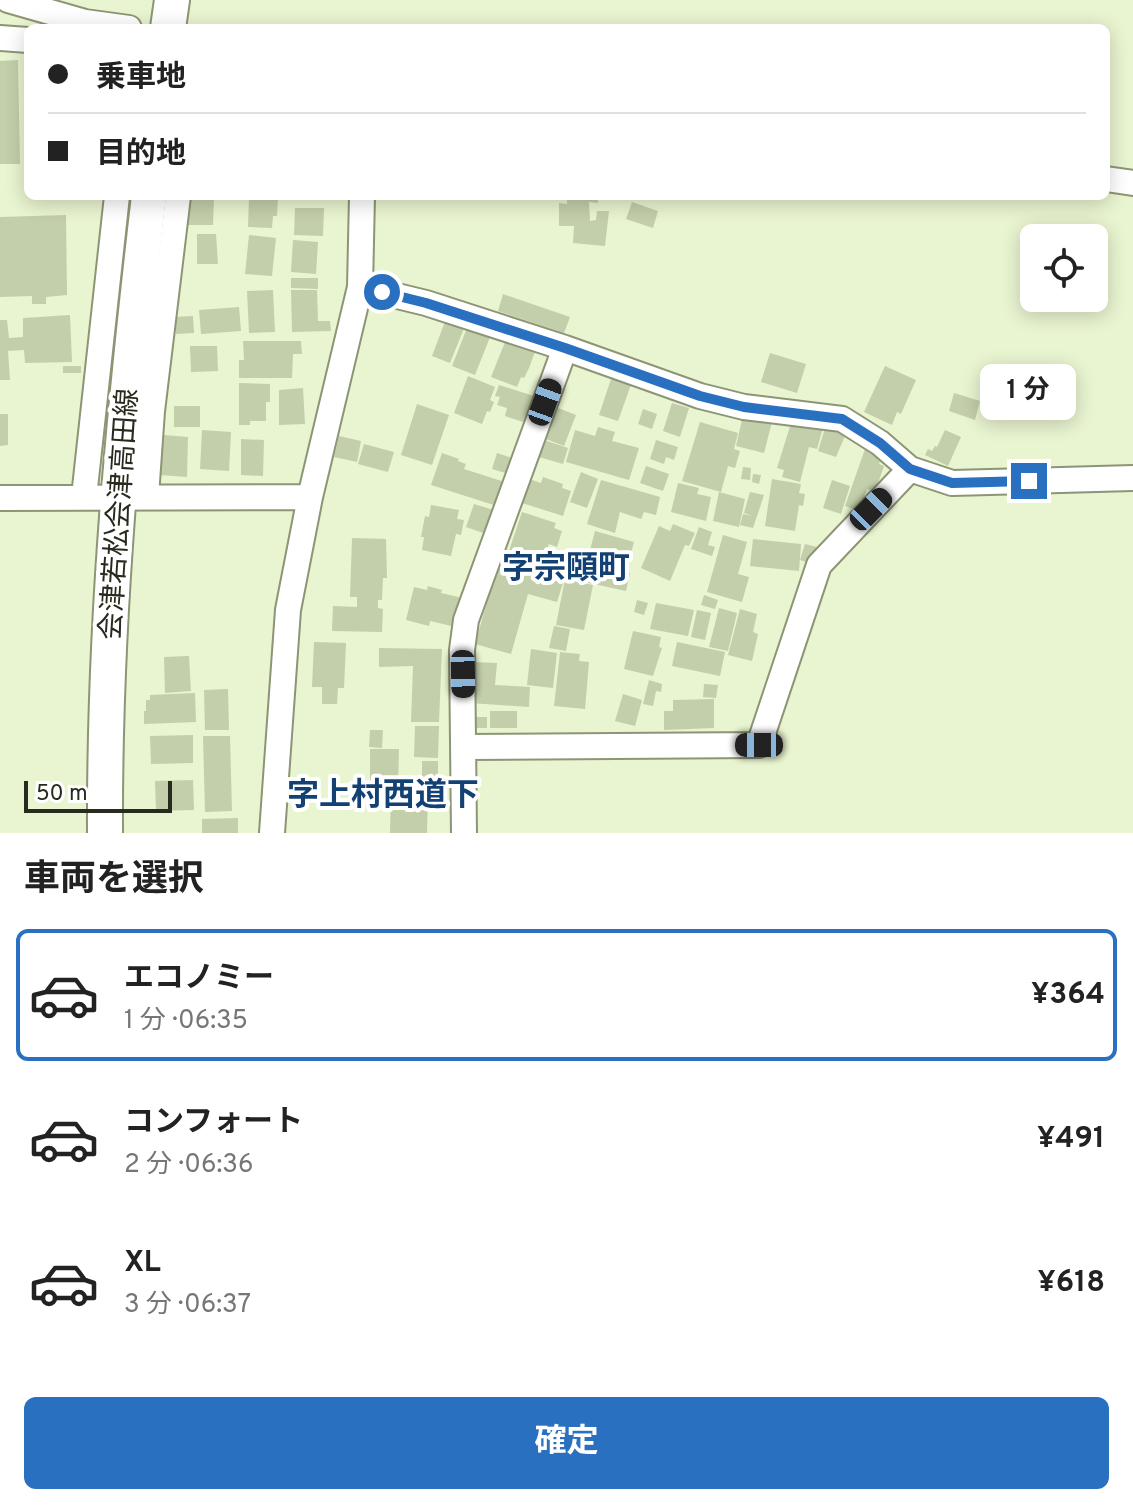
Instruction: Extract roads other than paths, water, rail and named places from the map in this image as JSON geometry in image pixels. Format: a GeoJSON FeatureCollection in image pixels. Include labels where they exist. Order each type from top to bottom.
{"type":"FeatureCollection","features":[{"type":"Feature","properties":{"kind":"main road"},"geometry":{"type":"LineString","coordinates":[[169,24],[172,0]]}},
{"type":"Feature","properties":{"kind":"main road","name":"会津若松会津高田線"},"geometry":{"type":"LineString","coordinates":[[105,833],[108,632],[116,497],[149,200]]}},
{"type":"Feature","properties":{"kind":"street"},"geometry":{"type":"LineString","coordinates":[[8,0],[100,24]]}},
{"type":"Feature","properties":{"kind":"street"},"geometry":{"type":"LineString","coordinates":[[0,38],[24,40]]}},
{"type":"Feature","properties":{"kind":"street"},"geometry":{"type":"LineString","coordinates":[[1110,180],[1133,183]]}},
{"type":"Feature","properties":{"kind":"street"},"geometry":{"type":"LineString","coordinates":[[116,497],[117,200]]}},
{"type":"Feature","properties":{"kind":"street"},"geometry":{"type":"LineString","coordinates":[[116,497],[152,411],[178,200]]}},
{"type":"Feature","properties":{"kind":"street"},"geometry":{"type":"LineString","coordinates":[[272,833],[284,637],[310,497],[360,287],[362,200]]}},
{"type":"Feature","properties":{"kind":"street"},"geometry":{"type":"LineString","coordinates":[[360,287],[426,303],[700,396],[744,407],[842,419],[880,443],[910,469],[952,483],[1133,478]]}},
{"type":"Feature","properties":{"kind":"street"},"geometry":{"type":"LineString","coordinates":[[464,833],[462,650],[466,620],[565,348]]}},
{"type":"Feature","properties":{"kind":"street"},"geometry":{"type":"LineString","coordinates":[[464,747],[759,745],[819,565],[910,469]]}},
{"type":"Feature","properties":{"kind":"street"},"geometry":{"type":"LineString","coordinates":[[0,498],[310,497]]}},
{"type":"Feature","properties":{"kind":"district","name":"字宗頤町"},"geometry":{"type":"Point","coordinates":[566,567]}},
{"type":"Feature","properties":{"kind":"district","name":"字上村西道下"},"geometry":{"type":"Point","coordinates":[383,794]}}]}
